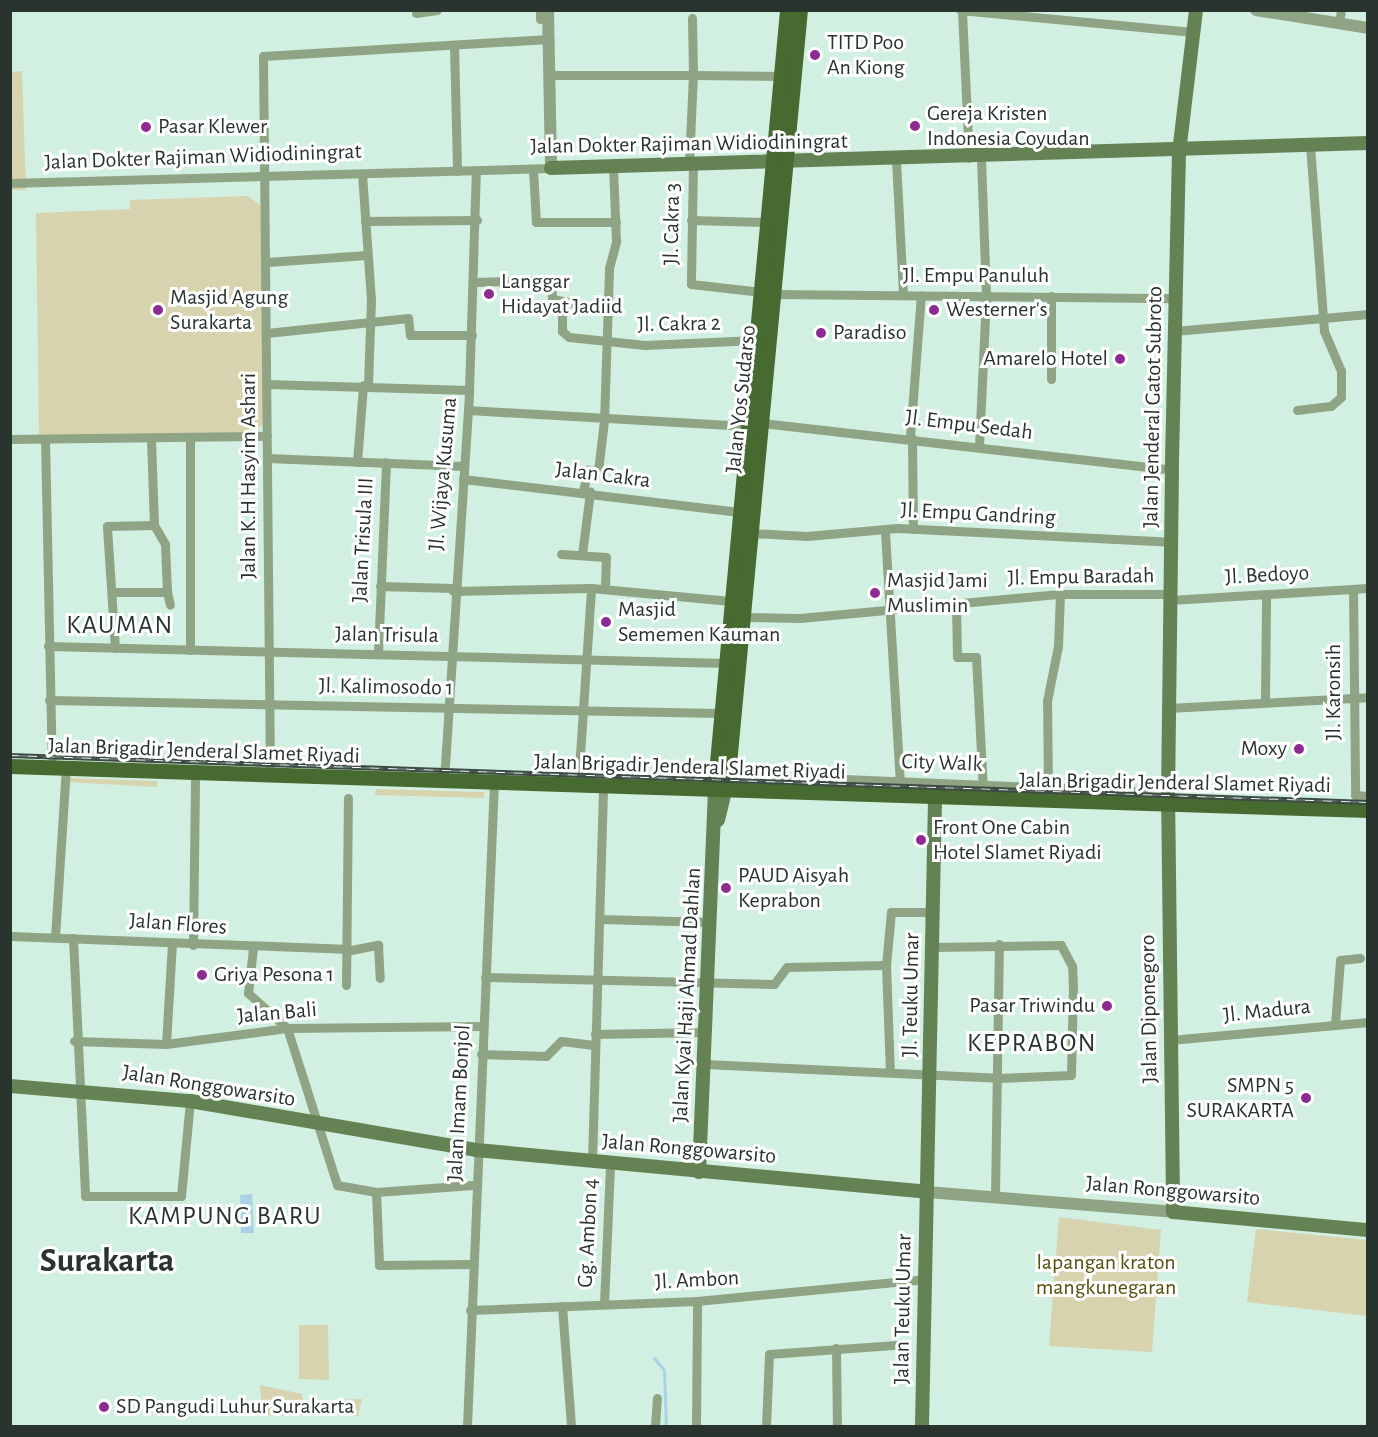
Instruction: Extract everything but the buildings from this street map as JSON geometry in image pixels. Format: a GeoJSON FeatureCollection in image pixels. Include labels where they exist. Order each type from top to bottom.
{"type":"FeatureCollection","features":[{"type":"Feature","properties":{"kind":"main road","name":"Jalan Yos Sudarso"},"geometry":{"type":"LineString","coordinates":[[722,774],[721,712],[730,601],[739,512],[757,425],[756,340],[768,293],[770,222],[782,162],[783,76],[787,10]]}},
{"type":"Feature","properties":{"kind":"main road","name":"Jalan Yos Sudarso"},"geometry":{"type":"LineString","coordinates":[[720,792],[742,617],[768,293],[800,10]]}},
{"type":"Feature","properties":{"kind":"main road","name":"Jalan Jenderal Gatot Subroto"},"geometry":{"type":"LineString","coordinates":[[1168,806],[1174,331],[1177,298],[1179,152],[1196,10]]}},
{"type":"Feature","properties":{"kind":"main road","name":"Jalan Dokter Rajiman Widiodiningrat"},"geometry":{"type":"LineString","coordinates":[[551,168],[975,159],[1368,143]]}},
{"type":"Feature","properties":{"kind":"main road","name":"Jalan Brigadir Jenderal Slamet Riyadi"},"geometry":{"type":"LineString","coordinates":[[10,766],[578,785],[935,800],[1368,810]]}},
{"type":"Feature","properties":{"kind":"main road","name":"Jalan Kyai Haji Ahmad Dahlan"},"geometry":{"type":"LineString","coordinates":[[699,1172],[710,922],[720,792]]}},
{"type":"Feature","properties":{"kind":"main road","name":"Jl. Teuku Umar"},"geometry":{"type":"LineString","coordinates":[[927,1192],[935,800]]}},
{"type":"Feature","properties":{"kind":"main road","name":"Jalan Diponegoro"},"geometry":{"type":"LineString","coordinates":[[1168,806],[1173,1212]]}},
{"type":"Feature","properties":{"kind":"main road","name":"Jalan Ronggowarsito"},"geometry":{"type":"LineString","coordinates":[[10,1086],[76,1088],[190,1101],[476,1150],[927,1192]]}},
{"type":"Feature","properties":{"kind":"main road","name":"Jalan Teuku Umar"},"geometry":{"type":"LineString","coordinates":[[922,1426],[927,1192]]}},
{"type":"Feature","properties":{"kind":"main road","name":"Jalan Ronggowarsito"},"geometry":{"type":"LineString","coordinates":[[1173,1212],[1368,1230]]}},
{"type":"Feature","properties":{"kind":"street"},"geometry":{"type":"LineString","coordinates":[[416,13],[437,10]]}},
{"type":"Feature","properties":{"kind":"street"},"geometry":{"type":"LineString","coordinates":[[1256,10],[1368,28]]}},
{"type":"Feature","properties":{"kind":"street"},"geometry":{"type":"LineString","coordinates":[[1339,24],[1341,10]]}},
{"type":"Feature","properties":{"kind":"street"},"geometry":{"type":"LineString","coordinates":[[979,447],[986,295],[961,11],[1193,32]]}},
{"type":"Feature","properties":{"kind":"street"},"geometry":{"type":"LineString","coordinates":[[543,13],[549,39],[551,168]]}},
{"type":"Feature","properties":{"kind":"street","name":"Jl. Cakra 3"},"geometry":{"type":"LineString","coordinates":[[692,18],[691,284],[768,293]]}},
{"type":"Feature","properties":{"kind":"street"},"geometry":{"type":"LineString","coordinates":[[457,171],[454,45],[549,39]]}},
{"type":"Feature","properties":{"kind":"street","name":"Jalan K.H Hasyim Ashari"},"geometry":{"type":"LineString","coordinates":[[270,775],[267,262],[263,56],[454,45]]}},
{"type":"Feature","properties":{"kind":"street"},"geometry":{"type":"LineString","coordinates":[[550,75],[783,76]]}},
{"type":"Feature","properties":{"kind":"street"},"geometry":{"type":"LineString","coordinates":[[1297,410],[1331,406],[1341,397],[1341,371],[1323,319],[1310,146]]}},
{"type":"Feature","properties":{"kind":"street"},"geometry":{"type":"LineString","coordinates":[[896,160],[903,295]]}},
{"type":"Feature","properties":{"kind":"street"},"geometry":{"type":"LineString","coordinates":[[582,554],[588,470],[598,471],[604,421],[616,222],[613,167]]}},
{"type":"Feature","properties":{"kind":"street","name":"Jalan Dokter Rajiman Widiodiningrat"},"geometry":{"type":"LineString","coordinates":[[10,183],[551,168]]}},
{"type":"Feature","properties":{"kind":"street"},"geometry":{"type":"LineString","coordinates":[[533,169],[536,222],[616,222]]}},
{"type":"Feature","properties":{"kind":"street","name":"Jl. Wijaya Kusuma"},"geometry":{"type":"LineString","coordinates":[[444,781],[453,590],[470,390],[477,220],[476,171]]}},
{"type":"Feature","properties":{"kind":"street"},"geometry":{"type":"LineString","coordinates":[[357,462],[366,385],[369,320],[362,174]]}},
{"type":"Feature","properties":{"kind":"street"},"geometry":{"type":"LineString","coordinates":[[365,221],[477,220]]}},
{"type":"Feature","properties":{"kind":"street"},"geometry":{"type":"LineString","coordinates":[[691,220],[770,222]]}},
{"type":"Feature","properties":{"kind":"street"},"geometry":{"type":"LineString","coordinates":[[267,262],[367,255]]}},
{"type":"Feature","properties":{"kind":"street"},"geometry":{"type":"LineString","coordinates":[[474,282],[550,279],[551,298],[562,304],[609,310]]}},
{"type":"Feature","properties":{"kind":"street","name":"Jl. Empu Panuluh"},"geometry":{"type":"LineString","coordinates":[[768,293],[1177,298]]}},
{"type":"Feature","properties":{"kind":"street"},"geometry":{"type":"LineString","coordinates":[[913,529],[911,438],[921,295]]}},
{"type":"Feature","properties":{"kind":"street"},"geometry":{"type":"LineString","coordinates":[[1051,296],[1051,379]]}},
{"type":"Feature","properties":{"kind":"street","name":"Jl. Cakra 2"},"geometry":{"type":"LineString","coordinates":[[562,304],[565,336],[608,343],[756,340]]}},
{"type":"Feature","properties":{"kind":"street"},"geometry":{"type":"LineString","coordinates":[[1174,331],[1368,314]]}},
{"type":"Feature","properties":{"kind":"street"},"geometry":{"type":"LineString","coordinates":[[267,333],[369,320],[409,318],[409,339],[472,335]]}},
{"type":"Feature","properties":{"kind":"street"},"geometry":{"type":"LineString","coordinates":[[267,384],[366,385],[470,390]]}},
{"type":"Feature","properties":{"kind":"street","name":"Jl. Empu Sedah"},"geometry":{"type":"LineString","coordinates":[[468,410],[604,421],[757,425],[911,438],[1172,470]]}},
{"type":"Feature","properties":{"kind":"street"},"geometry":{"type":"LineString","coordinates":[[10,440],[267,436]]}},
{"type":"Feature","properties":{"kind":"street"},"geometry":{"type":"LineString","coordinates":[[151,438],[154,525],[165,544],[167,592],[170,605]]}},
{"type":"Feature","properties":{"kind":"street"},"geometry":{"type":"LineString","coordinates":[[190,438],[190,650]]}},
{"type":"Feature","properties":{"kind":"street"},"geometry":{"type":"LineString","coordinates":[[45,439],[49,700],[59,768],[56,938]]}},
{"type":"Feature","properties":{"kind":"street"},"geometry":{"type":"LineString","coordinates":[[267,458],[464,466]]}},
{"type":"Feature","properties":{"kind":"street","name":"Jalan Trisula III"},"geometry":{"type":"LineString","coordinates":[[378,654],[386,462]]}},
{"type":"Feature","properties":{"kind":"street","name":"Jalan Cakra"},"geometry":{"type":"LineString","coordinates":[[463,479],[587,491],[739,512]]}},
{"type":"Feature","properties":{"kind":"street"},"geometry":{"type":"LineString","coordinates":[[115,648],[107,526],[154,525]]}},
{"type":"Feature","properties":{"kind":"street","name":"Jl. Empu Gandring"},"geometry":{"type":"LineString","coordinates":[[750,533],[885,532],[913,529],[1171,542]]}},
{"type":"Feature","properties":{"kind":"street"},"geometry":{"type":"LineString","coordinates":[[885,532],[901,798]]}},
{"type":"Feature","properties":{"kind":"street"},"geometry":{"type":"LineString","coordinates":[[561,554],[582,554],[607,558],[605,588]]}},
{"type":"Feature","properties":{"kind":"street"},"geometry":{"type":"LineString","coordinates":[[380,586],[453,590],[605,588],[730,601]]}},
{"type":"Feature","properties":{"kind":"street"},"geometry":{"type":"LineString","coordinates":[[578,785],[580,713],[591,588]]}},
{"type":"Feature","properties":{"kind":"street","name":"Jl. Bedoyo"},"geometry":{"type":"LineString","coordinates":[[1170,597],[1266,595],[1368,588]]}},
{"type":"Feature","properties":{"kind":"street","name":"Jl. Karonsih"},"geometry":{"type":"LineString","coordinates":[[1353,589],[1355,795],[1368,796]]}},
{"type":"Feature","properties":{"kind":"street"},"geometry":{"type":"LineString","coordinates":[[112,592],[167,592]]}},
{"type":"Feature","properties":{"kind":"street"},"geometry":{"type":"LineString","coordinates":[[1048,803],[1047,701],[1058,646],[1060,594]]}},
{"type":"Feature","properties":{"kind":"street","name":"Jl. Empu Baradah"},"geometry":{"type":"LineString","coordinates":[[742,617],[890,610],[1060,594],[1170,597]]}},
{"type":"Feature","properties":{"kind":"street"},"geometry":{"type":"LineString","coordinates":[[1265,699],[1266,595]]}},
{"type":"Feature","properties":{"kind":"street"},"geometry":{"type":"LineString","coordinates":[[956,604],[957,657],[976,657],[983,801]]}},
{"type":"Feature","properties":{"kind":"street","name":"Jalan Trisula"},"geometry":{"type":"LineString","coordinates":[[48,646],[725,663]]}},
{"type":"Feature","properties":{"kind":"street"},"geometry":{"type":"LineString","coordinates":[[1168,708],[1265,699],[1368,697]]}},
{"type":"Feature","properties":{"kind":"street","name":"Jl. Kalimosodo 1"},"geometry":{"type":"LineString","coordinates":[[49,700],[580,713],[721,712]]}},
{"type":"Feature","properties":{"kind":"street"},"geometry":{"type":"LineString","coordinates":[[192,945],[195,773]]}},
{"type":"Feature","properties":{"kind":"street","name":"City Walk"},"geometry":{"type":"LineString","coordinates":[[722,774],[1137,790],[1154,786]]}},
{"type":"Feature","properties":{"kind":"street"},"geometry":{"type":"LineString","coordinates":[[804,777],[804,794]]}},
{"type":"Feature","properties":{"kind":"street","name":"Jalan Imam Bonjol"},"geometry":{"type":"LineString","coordinates":[[467,1426],[473,1185],[494,782]]}},
{"type":"Feature","properties":{"kind":"street"},"geometry":{"type":"LineString","coordinates":[[592,1161],[603,786]]}},
{"type":"Feature","properties":{"kind":"street"},"geometry":{"type":"LineString","coordinates":[[346,985],[348,798]]}},
{"type":"Feature","properties":{"kind":"street"},"geometry":{"type":"LineString","coordinates":[[890,1072],[886,965],[891,912],[933,912]]}},
{"type":"Feature","properties":{"kind":"street"},"geometry":{"type":"LineString","coordinates":[[600,919],[710,922]]}},
{"type":"Feature","properties":{"kind":"street","name":"Jalan Flores"},"geometry":{"type":"LineString","coordinates":[[10,936],[253,948],[345,950],[378,945],[380,978]]}},
{"type":"Feature","properties":{"kind":"street"},"geometry":{"type":"LineString","coordinates":[[73,938],[76,1088],[84,1194],[90,1199],[181,1196],[190,1101]]}},
{"type":"Feature","properties":{"kind":"street"},"geometry":{"type":"LineString","coordinates":[[704,1064],[998,1078],[1069,1077],[1074,1044],[1068,953],[1047,942],[933,947]]}},
{"type":"Feature","properties":{"kind":"street"},"geometry":{"type":"LineString","coordinates":[[166,1044],[172,943]]}},
{"type":"Feature","properties":{"kind":"street"},"geometry":{"type":"LineString","coordinates":[[995,1196],[999,944]]}},
{"type":"Feature","properties":{"kind":"street"},"geometry":{"type":"LineString","coordinates":[[253,948],[248,993],[287,1028],[322,1125],[337,1185],[376,1192],[473,1185]]}},
{"type":"Feature","properties":{"kind":"street"},"geometry":{"type":"LineString","coordinates":[[1335,1024],[1340,960],[1360,958]]}},
{"type":"Feature","properties":{"kind":"street"},"geometry":{"type":"LineString","coordinates":[[485,977],[774,984],[787,967],[886,965]]}},
{"type":"Feature","properties":{"kind":"street","name":"Jl. Madura"},"geometry":{"type":"LineString","coordinates":[[1170,1040],[1368,1022]]}},
{"type":"Feature","properties":{"kind":"street","name":"Jalan Bali"},"geometry":{"type":"LineString","coordinates":[[74,1041],[166,1044],[287,1028],[483,1026]]}},
{"type":"Feature","properties":{"kind":"street"},"geometry":{"type":"LineString","coordinates":[[595,1034],[706,1032]]}},
{"type":"Feature","properties":{"kind":"street"},"geometry":{"type":"LineString","coordinates":[[481,1054],[546,1056],[561,1041],[594,1045]]}},
{"type":"Feature","properties":{"kind":"street","name":"Gg. Ambon 4"},"geometry":{"type":"LineString","coordinates":[[596,1305],[610,1164]]}},
{"type":"Feature","properties":{"kind":"street"},"geometry":{"type":"LineString","coordinates":[[376,1192],[379,1265],[471,1264]]}},
{"type":"Feature","properties":{"kind":"street","name":"Jalan Ronggowarsito"},"geometry":{"type":"LineString","coordinates":[[927,1192],[1173,1212]]}},
{"type":"Feature","properties":{"kind":"street","name":"Jl. Ambon"},"geometry":{"type":"LineString","coordinates":[[471,1310],[697,1301],[924,1279]]}},
{"type":"Feature","properties":{"kind":"street"},"geometry":{"type":"LineString","coordinates":[[696,1426],[697,1301]]}},
{"type":"Feature","properties":{"kind":"street"},"geometry":{"type":"LineString","coordinates":[[562,1306],[571,1426]]}},
{"type":"Feature","properties":{"kind":"street"},"geometry":{"type":"LineString","coordinates":[[766,1426],[769,1354],[907,1344]]}},
{"type":"Feature","properties":{"kind":"street"},"geometry":{"type":"LineString","coordinates":[[836,1348],[837,1426]]}},
{"type":"Feature","properties":{"kind":"street"},"geometry":{"type":"LineString","coordinates":[[655,1426],[657,1398]]}},
{"type":"Feature","properties":{"kind":"green space"},"geometry":{"type":"Polygon","coordinates":[[[22,71],[26,190],[11,190],[11,72],[22,71]]]}},
{"type":"Feature","properties":{"kind":"green space"},"geometry":{"type":"Polygon","coordinates":[[[248,196],[260,205],[265,421],[252,436],[39,436],[36,213],[130,209],[130,200],[248,196]]]}},
{"type":"Feature","properties":{"kind":"green space"},"geometry":{"type":"Polygon","coordinates":[[[58,748],[261,763],[57,753],[58,748]]]}},
{"type":"Feature","properties":{"kind":"green space"},"geometry":{"type":"Polygon","coordinates":[[[68,778],[157,781],[157,787],[68,782],[68,778]]]}},
{"type":"Feature","properties":{"kind":"green space"},"geometry":{"type":"Polygon","coordinates":[[[376,789],[484,792],[484,798],[375,795],[376,789]]]}},
{"type":"Feature","properties":{"kind":"green space","name":"lapangan kraton mangkunegaran"},"geometry":{"type":"Polygon","coordinates":[[[1059,1217],[1161,1230],[1152,1352],[1049,1346],[1059,1217]]]}},
{"type":"Feature","properties":{"kind":"green space"},"geometry":{"type":"Polygon","coordinates":[[[1256,1229],[1367,1240],[1367,1316],[1247,1302],[1256,1229]]]}},
{"type":"Feature","properties":{"kind":"green space"},"geometry":{"type":"Polygon","coordinates":[[[299,1325],[328,1325],[329,1380],[299,1379],[299,1325]]]}},
{"type":"Feature","properties":{"kind":"green space"},"geometry":{"type":"Polygon","coordinates":[[[260,1385],[302,1394],[305,1416],[262,1415],[260,1385]]]}},
{"type":"Feature","properties":{"kind":"green space"},"geometry":{"type":"Polygon","coordinates":[[[362,1399],[358,1416],[335,1415],[336,1400],[362,1399]]]}},
{"type":"Feature","properties":{"kind":"water"},"geometry":{"type":"Polygon","coordinates":[[[252,1194],[254,1233],[241,1233],[240,1195],[252,1194]]]}},
{"type":"Feature","properties":{"kind":"waterway"},"geometry":{"type":"LineString","coordinates":[[654,1358],[664,1370],[666,1426]]}},
{"type":"Feature","properties":{"kind":"railway"},"geometry":{"type":"LineString","coordinates":[[10,755],[1368,802]]}},
{"type":"Feature","properties":{"kind":"place","name":"TITD Poo An Kiong"},"geometry":{"type":"Point","coordinates":[815,55]}},
{"type":"Feature","properties":{"kind":"place","name":"Gereja Kristen Indonesia Coyudan"},"geometry":{"type":"Point","coordinates":[915,126]}},
{"type":"Feature","properties":{"kind":"place","name":"Pasar Klewer"},"geometry":{"type":"Point","coordinates":[146,127]}},
{"type":"Feature","properties":{"kind":"place","name":"Langgar Hidayat Jadiid"},"geometry":{"type":"Point","coordinates":[489,294]}},
{"type":"Feature","properties":{"kind":"place","name":"Masjid Agung Surakarta"},"geometry":{"type":"Point","coordinates":[158,310]}},
{"type":"Feature","properties":{"kind":"place","name":"Westerner's"},"geometry":{"type":"Point","coordinates":[934,310]}},
{"type":"Feature","properties":{"kind":"place","name":"Paradiso"},"geometry":{"type":"Point","coordinates":[821,333]}},
{"type":"Feature","properties":{"kind":"place","name":"Amarelo Hotel"},"geometry":{"type":"Point","coordinates":[1120,359]}},
{"type":"Feature","properties":{"kind":"place","name":"Masjid Jami Muslimin"},"geometry":{"type":"Point","coordinates":[875,593]}},
{"type":"Feature","properties":{"kind":"place","name":"Masjid Sememen Kauman"},"geometry":{"type":"Point","coordinates":[606,622]}},
{"type":"Feature","properties":{"kind":"place","name":"Moxy"},"geometry":{"type":"Point","coordinates":[1299,749]}},
{"type":"Feature","properties":{"kind":"place","name":"Front One Cabin Hotel Slamet Riyadi"},"geometry":{"type":"Point","coordinates":[921,840]}},
{"type":"Feature","properties":{"kind":"place","name":"PAUD Aisyah Keprabon"},"geometry":{"type":"Point","coordinates":[726,888]}},
{"type":"Feature","properties":{"kind":"place","name":"Griya Pesona 1"},"geometry":{"type":"Point","coordinates":[202,975]}},
{"type":"Feature","properties":{"kind":"place","name":"Pasar Triwindu"},"geometry":{"type":"Point","coordinates":[1107,1006]}},
{"type":"Feature","properties":{"kind":"place","name":"SMPN 5 SURAKARTA"},"geometry":{"type":"Point","coordinates":[1306,1098]}},
{"type":"Feature","properties":{"kind":"place","name":"SD Pangudi Luhur Surakarta"},"geometry":{"type":"Point","coordinates":[104,1407]}},
{"type":"Feature","properties":{"kind":"district","name":"KAUMAN"},"geometry":{"type":"Point","coordinates":[120,626]}},
{"type":"Feature","properties":{"kind":"district","name":"KEPRABON"},"geometry":{"type":"Point","coordinates":[1032,1044]}},
{"type":"Feature","properties":{"kind":"district","name":"KAMPUNG BARU"},"geometry":{"type":"Point","coordinates":[225,1217]}},
{"type":"Feature","properties":{"kind":"district","name":"Surakarta"},"geometry":{"type":"Point","coordinates":[107,1262]}}]}
